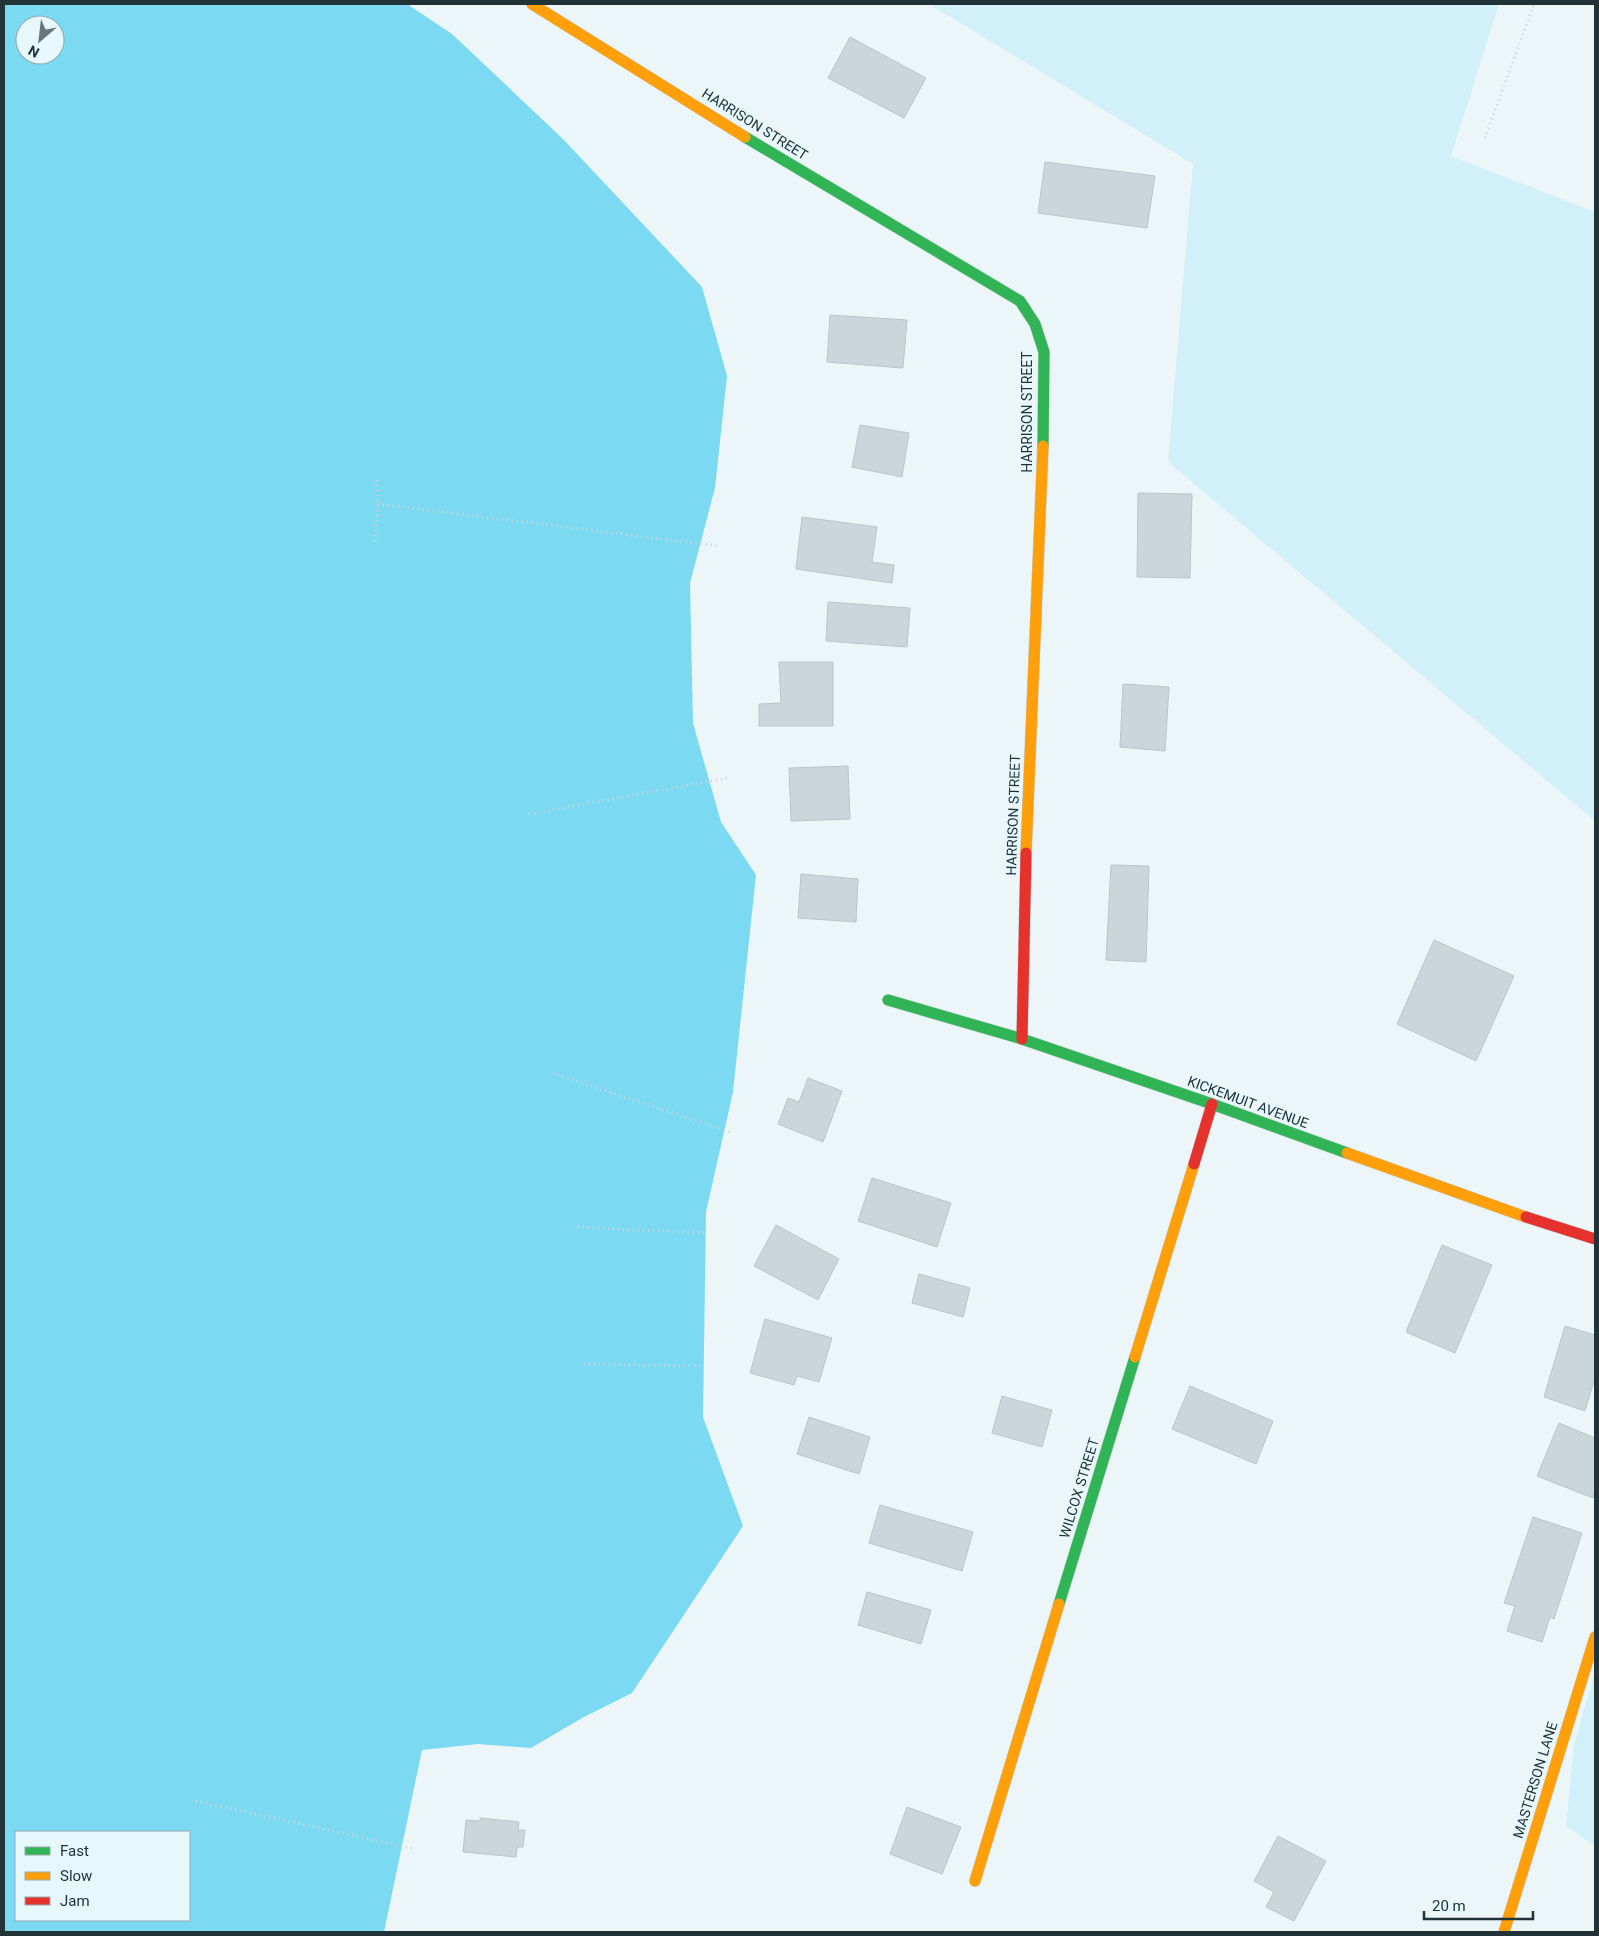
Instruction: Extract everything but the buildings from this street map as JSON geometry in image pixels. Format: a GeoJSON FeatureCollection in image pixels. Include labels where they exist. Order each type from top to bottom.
{"type":"FeatureCollection","features":[{"type":"Feature","properties":{"kind":"street","name":"HARRISON STREET"},"geometry":{"type":"LineString","coordinates":[[532,4],[766,150],[1020,301],[1035,324],[1044,352],[1042,488],[1027,820],[1022,1039]]}},
{"type":"Feature","properties":{"kind":"street","name":"KICKEMUIT AVENUE"},"geometry":{"type":"LineString","coordinates":[[888,1000],[1022,1039],[1595,1239]]}},
{"type":"Feature","properties":{"kind":"street","name":"WILCOX STREET"},"geometry":{"type":"LineString","coordinates":[[975,1881],[1212,1104]]}},
{"type":"Feature","properties":{"kind":"street","name":"MASTERSON LANE"},"geometry":{"type":"LineString","coordinates":[[1504,1932],[1595,1637]]}},
{"type":"Feature","properties":{"kind":"path"},"geometry":{"type":"LineString","coordinates":[[1485,138],[1534,4]]}},
{"type":"Feature","properties":{"kind":"path"},"geometry":{"type":"LineString","coordinates":[[375,541],[378,504],[377,479]]}},
{"type":"Feature","properties":{"kind":"path"},"geometry":{"type":"LineString","coordinates":[[378,504],[719,546]]}},
{"type":"Feature","properties":{"kind":"path"},"geometry":{"type":"LineString","coordinates":[[528,814],[727,778]]}},
{"type":"Feature","properties":{"kind":"path"},"geometry":{"type":"LineString","coordinates":[[553,1073],[730,1132]]}},
{"type":"Feature","properties":{"kind":"path"},"geometry":{"type":"LineString","coordinates":[[578,1228],[705,1233]]}},
{"type":"Feature","properties":{"kind":"path"},"geometry":{"type":"LineString","coordinates":[[584,1364],[703,1366]]}},
{"type":"Feature","properties":{"kind":"path"},"geometry":{"type":"LineString","coordinates":[[196,1801],[415,1849]]}},
{"type":"Feature","properties":{"kind":"shaded area"},"geometry":{"type":"Polygon","coordinates":[[[929,4],[1499,4],[1451,156],[1595,212],[1595,821],[1168,462],[1193,164],[929,4]]]}},
{"type":"Feature","properties":{"kind":"shaded area"},"geometry":{"type":"Polygon","coordinates":[[[1595,1672],[1595,1846],[1566,1826],[1574,1745],[1595,1672]]]}},
{"type":"Feature","properties":{"kind":"water"},"geometry":{"type":"Polygon","coordinates":[[[4,4],[407,4],[452,34],[563,139],[702,287],[727,376],[715,488],[690,583],[693,723],[721,822],[756,875],[733,1092],[706,1212],[703,1417],[743,1526],[632,1693],[582,1718],[531,1748],[478,1744],[422,1750],[384,1932],[4,1932],[4,4]]]}},
{"type":"Feature","properties":{"kind":"traffic: fast"},"geometry":{"type":"LineString","coordinates":[[745,137],[1020,301],[1035,324],[1044,352],[1043,446]]}},
{"type":"Feature","properties":{"kind":"traffic: fast"},"geometry":{"type":"LineString","coordinates":[[888,1000],[1022,1039],[1212,1104],[1347,1153]]}},
{"type":"Feature","properties":{"kind":"traffic: fast"},"geometry":{"type":"LineString","coordinates":[[1059,1604],[1135,1357]]}},
{"type":"Feature","properties":{"kind":"traffic: slow"},"geometry":{"type":"LineString","coordinates":[[532,4],[745,137]]}},
{"type":"Feature","properties":{"kind":"traffic: slow"},"geometry":{"type":"LineString","coordinates":[[1026,853],[1043,446]]}},
{"type":"Feature","properties":{"kind":"traffic: slow"},"geometry":{"type":"LineString","coordinates":[[1347,1153],[1526,1217]]}},
{"type":"Feature","properties":{"kind":"traffic: slow"},"geometry":{"type":"LineString","coordinates":[[1135,1357],[1194,1164]]}},
{"type":"Feature","properties":{"kind":"traffic: slow"},"geometry":{"type":"LineString","coordinates":[[975,1881],[1059,1604]]}},
{"type":"Feature","properties":{"kind":"traffic: slow"},"geometry":{"type":"LineString","coordinates":[[1504,1932],[1595,1637]]}},
{"type":"Feature","properties":{"kind":"traffic: jam"},"geometry":{"type":"LineString","coordinates":[[1022,1039],[1026,853]]}},
{"type":"Feature","properties":{"kind":"traffic: jam"},"geometry":{"type":"LineString","coordinates":[[1194,1164],[1212,1104]]}},
{"type":"Feature","properties":{"kind":"traffic: jam"},"geometry":{"type":"LineString","coordinates":[[1526,1217],[1595,1239]]}}]}
